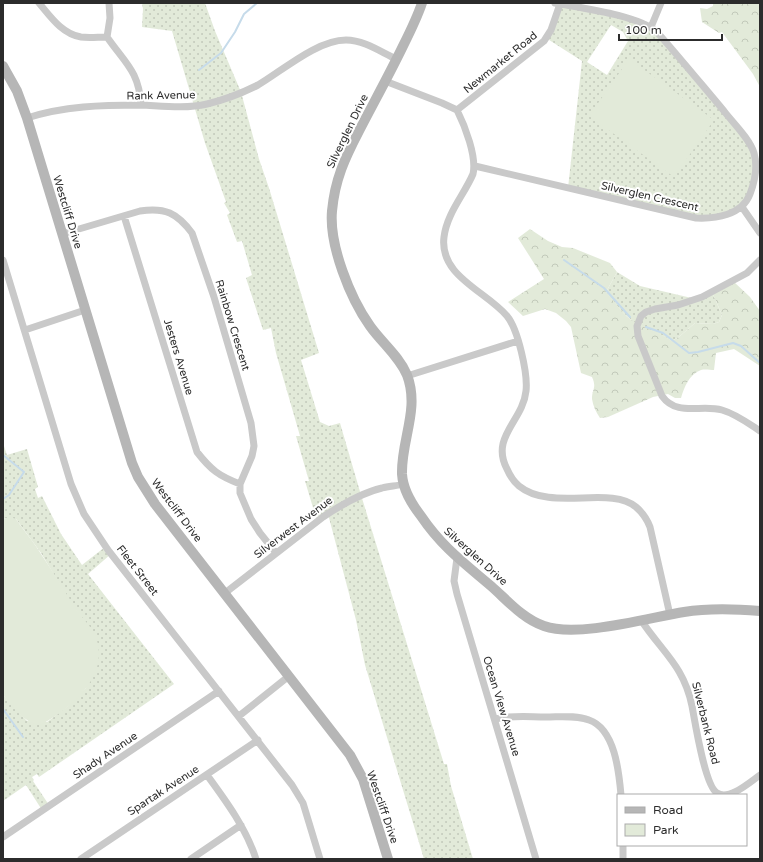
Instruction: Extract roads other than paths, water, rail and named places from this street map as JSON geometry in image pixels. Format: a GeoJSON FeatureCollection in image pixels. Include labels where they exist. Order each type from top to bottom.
{"type":"FeatureCollection","features":[{"type":"Feature","properties":{"kind":"street"},"geometry":{"type":"LineString","coordinates":[[39,3],[54,21],[69,32],[80,37],[107,37]]}},
{"type":"Feature","properties":{"kind":"street"},"geometry":{"type":"LineString","coordinates":[[109,3],[110,18],[107,37],[132,71],[139,89],[141,106]]}},
{"type":"Feature","properties":{"kind":"street","name":"Silverglen Drive"},"geometry":{"type":"LineString","coordinates":[[422,3],[396,59],[338,174],[333,205],[332,227],[333,240],[341,264],[360,308],[372,328],[399,361],[407,376],[412,392],[412,412],[402,466],[404,484],[408,498],[442,544],[524,614],[543,626],[564,630],[576,630],[697,610],[714,609],[760,611]]}},
{"type":"Feature","properties":{"kind":"street"},"geometry":{"type":"LineString","coordinates":[[651,27],[661,3]]}},
{"type":"Feature","properties":{"kind":"street"},"geometry":{"type":"LineString","coordinates":[[558,4],[633,19],[651,27],[667,43],[753,150],[756,168],[754,183],[749,197],[742,207],[760,233]]}},
{"type":"Feature","properties":{"kind":"street","name":"Newmarket Road"},"geometry":{"type":"LineString","coordinates":[[457,110],[544,41],[551,30],[558,4]]}},
{"type":"Feature","properties":{"kind":"street","name":"Rank Avenue"},"geometry":{"type":"LineString","coordinates":[[27,118],[54,110],[91,106],[185,107],[223,100],[258,85],[320,47],[335,41],[347,40],[360,42],[396,59]]}},
{"type":"Feature","properties":{"kind":"street","name":"Westcliff Drive"},"geometry":{"type":"LineString","coordinates":[[3,66],[17,91],[27,118],[132,463],[138,477],[155,504],[340,741],[363,779],[388,859]]}},
{"type":"Feature","properties":{"kind":"street"},"geometry":{"type":"LineString","coordinates":[[385,81],[457,110],[469,144],[475,166],[469,183],[460,197],[448,222],[444,236],[444,247],[446,256],[456,273],[506,315],[514,327],[518,341],[526,374],[526,395],[521,408],[503,440],[502,453],[506,468],[511,477],[520,487],[537,495],[557,498],[610,498],[628,502],[636,507],[645,517],[650,527],[670,614]]}},
{"type":"Feature","properties":{"kind":"street","name":"Silverglen Crescent"},"geometry":{"type":"LineString","coordinates":[[475,166],[691,218],[705,219],[718,217],[742,207]]}},
{"type":"Feature","properties":{"kind":"street","name":"Rainbow Crescent"},"geometry":{"type":"LineString","coordinates":[[62,234],[140,211],[152,209],[166,211],[175,215],[186,224],[195,240],[252,423],[254,446],[252,456],[240,484]]}},
{"type":"Feature","properties":{"kind":"street","name":"Jesters Avenue"},"geometry":{"type":"LineString","coordinates":[[124,216],[197,452],[217,473],[228,480],[240,484]]}},
{"type":"Feature","properties":{"kind":"street","name":"Fleet Street"},"geometry":{"type":"LineString","coordinates":[[3,260],[71,484],[84,514],[108,550],[258,740],[297,792],[307,815],[320,859]]}},
{"type":"Feature","properties":{"kind":"street"},"geometry":{"type":"LineString","coordinates":[[760,260],[747,273],[702,297],[678,305],[646,312],[639,320],[637,330],[660,392],[666,402],[676,408],[720,410],[732,414],[760,431]]}},
{"type":"Feature","properties":{"kind":"street"},"geometry":{"type":"LineString","coordinates":[[25,330],[85,310]]}},
{"type":"Feature","properties":{"kind":"street"},"geometry":{"type":"LineString","coordinates":[[407,376],[518,341]]}},
{"type":"Feature","properties":{"kind":"street"},"geometry":{"type":"LineString","coordinates":[[240,484],[240,493],[251,518],[260,533],[276,553]]}},
{"type":"Feature","properties":{"kind":"street","name":"Silverwest Avenue"},"geometry":{"type":"LineString","coordinates":[[225,593],[323,517],[351,500],[382,488],[404,484]]}},
{"type":"Feature","properties":{"kind":"street","name":"Ocean View Avenue"},"geometry":{"type":"LineString","coordinates":[[457,558],[454,581],[457,594],[536,859]]}},
{"type":"Feature","properties":{"kind":"street","name":"Silverbank Road"},"geometry":{"type":"LineString","coordinates":[[641,620],[673,661],[683,678],[688,690],[703,759],[712,789],[719,794],[728,794],[742,788],[760,775]]}},
{"type":"Feature","properties":{"kind":"street"},"geometry":{"type":"LineString","coordinates":[[239,716],[289,676]]}},
{"type":"Feature","properties":{"kind":"street","name":"Shady Avenue"},"geometry":{"type":"LineString","coordinates":[[3,837],[219,691]]}},
{"type":"Feature","properties":{"kind":"street"},"geometry":{"type":"LineString","coordinates":[[495,719],[511,716],[568,717],[589,720],[597,724],[604,731],[612,749],[616,761],[621,794]]}},
{"type":"Feature","properties":{"kind":"street","name":"Spartak Avenue"},"geometry":{"type":"LineString","coordinates":[[81,859],[258,740]]}},
{"type":"Feature","properties":{"kind":"street"},"geometry":{"type":"LineString","coordinates":[[207,775],[241,825],[249,839],[256,859]]}},
{"type":"Feature","properties":{"kind":"street"},"geometry":{"type":"LineString","coordinates":[[191,859],[241,825]]}},
{"type":"Feature","properties":{"kind":"street"},"geometry":{"type":"LineString","coordinates":[[623,846],[623,859]]}},
{"type":"Feature","properties":{"kind":"waterway"},"geometry":{"type":"LineString","coordinates":[[199,70],[221,53],[235,32],[244,14],[257,3]]}},
{"type":"Feature","properties":{"kind":"waterway"},"geometry":{"type":"LineString","coordinates":[[564,260],[604,288],[630,317]]}},
{"type":"Feature","properties":{"kind":"waterway"},"geometry":{"type":"LineString","coordinates":[[646,327],[663,333],[689,353],[733,343],[741,346],[760,363]]}},
{"type":"Feature","properties":{"kind":"waterway"},"geometry":{"type":"LineString","coordinates":[[3,455],[24,472],[9,495],[3,499]]}},
{"type":"Feature","properties":{"kind":"waterway"},"geometry":{"type":"LineString","coordinates":[[3,709],[23,737]]}}]}
